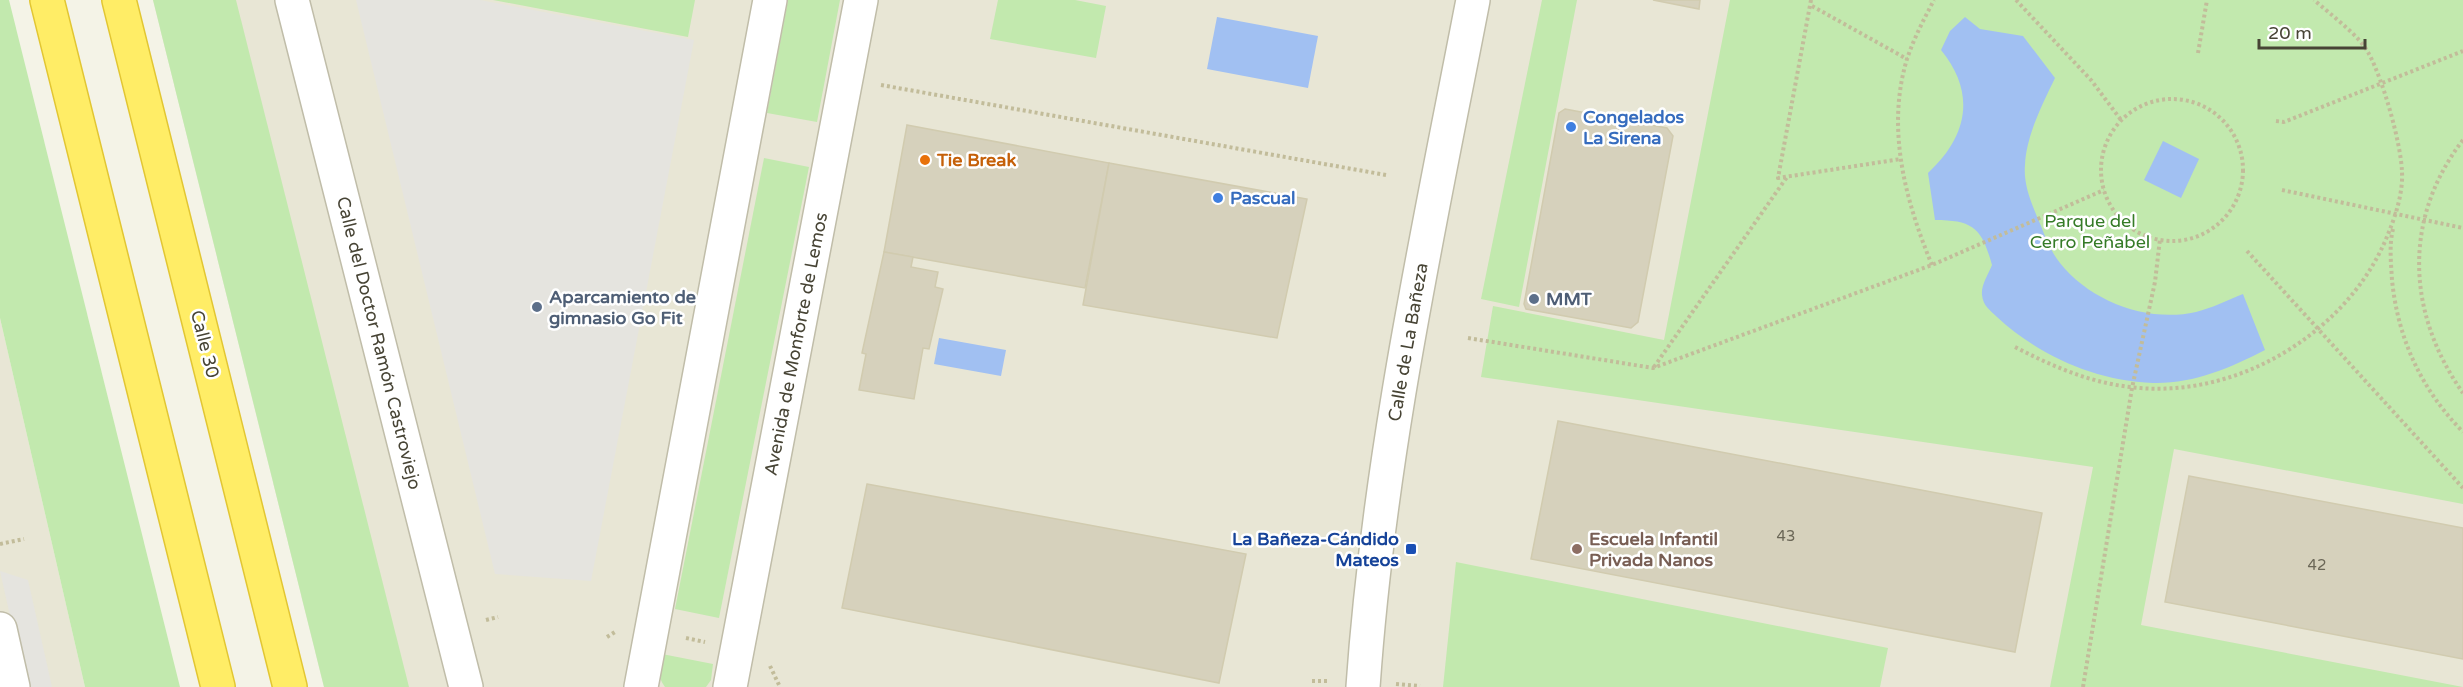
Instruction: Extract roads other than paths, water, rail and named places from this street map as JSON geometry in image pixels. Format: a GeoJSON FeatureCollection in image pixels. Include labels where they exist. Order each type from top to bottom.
{"type":"FeatureCollection","features":[{"type":"Feature","properties":{"kind":"highway"},"geometry":{"type":"LineString","coordinates":[[47,0],[218,687]]}},
{"type":"Feature","properties":{"kind":"highway","name":"Calle 30"},"geometry":{"type":"LineString","coordinates":[[119,0],[290,687]]}},
{"type":"Feature","properties":{"kind":"street","name":"Calle del Doctor Ramón Castroviejo"},"geometry":{"type":"LineString","coordinates":[[292,0],[466,687]]}},
{"type":"Feature","properties":{"kind":"street"},"geometry":{"type":"LineString","coordinates":[[641,687],[770,0]]}},
{"type":"Feature","properties":{"kind":"street","name":"Avenida de Monforte de Lemos"},"geometry":{"type":"LineString","coordinates":[[730,687],[848,79],[861,0]]}},
{"type":"Feature","properties":{"kind":"street","name":"Calle de La Bañeza"},"geometry":{"type":"LineString","coordinates":[[1363,687],[1376,546],[1395,406],[1473,0]]}},
{"type":"Feature","properties":{"kind":"street"},"geometry":{"type":"LineString","coordinates":[[0,629],[14,687]]}},
{"type":"Feature","properties":{"kind":"water"},"geometry":{"type":"Polygon","coordinates":[[[1217,17],[1318,36],[1308,88],[1207,69],[1217,17]]]}},
{"type":"Feature","properties":{"kind":"water"},"geometry":{"type":"Polygon","coordinates":[[[1965,17],[1980,29],[2023,36],[2055,78],[2040,109],[2028,143],[2025,173],[2032,204],[2049,245],[2060,263],[2072,276],[2103,298],[2139,311],[2177,315],[2196,312],[2243,294],[2265,350],[2225,369],[2197,378],[2168,383],[2131,381],[2089,371],[2049,354],[2013,331],[1987,308],[1982,291],[1992,265],[1984,243],[1980,235],[1968,225],[1948,220],[1935,220],[1928,173],[1952,145],[1963,114],[1960,83],[1941,50],[1950,31],[1965,17]]]}},
{"type":"Feature","properties":{"kind":"water"},"geometry":{"type":"Polygon","coordinates":[[[2163,141],[2199,159],[2181,198],[2144,180],[2163,141]]]}},
{"type":"Feature","properties":{"kind":"water"},"geometry":{"type":"Polygon","coordinates":[[[939,338],[1006,350],[1001,376],[934,364],[939,338]]]}},
{"type":"Feature","properties":{"kind":"place","name":"Congelados La Sirena"},"geometry":{"type":"Point","coordinates":[1571,127]}},
{"type":"Feature","properties":{"kind":"place","name":"Tie Break"},"geometry":{"type":"Point","coordinates":[925,160]}},
{"type":"Feature","properties":{"kind":"place","name":"Pascual"},"geometry":{"type":"Point","coordinates":[1218,198]}},
{"type":"Feature","properties":{"kind":"place","name":"MMT"},"geometry":{"type":"Point","coordinates":[1534,299]}},
{"type":"Feature","properties":{"kind":"place","name":"Aparcamiento de gimnasio Go Fit"},"geometry":{"type":"Point","coordinates":[537,307]}},
{"type":"Feature","properties":{"kind":"place","name":"La Bañeza-Cándido Mateos"},"geometry":{"type":"Point","coordinates":[1411,549]}},
{"type":"Feature","properties":{"kind":"place","name":"Escuela Infantil Privada Nanos"},"geometry":{"type":"Point","coordinates":[1577,549]}},
{"type":"Feature","properties":{"kind":"park label","name":"Parque del Cerro Peñabel"},"geometry":{"type":"Point","coordinates":[2090,231]}}]}
